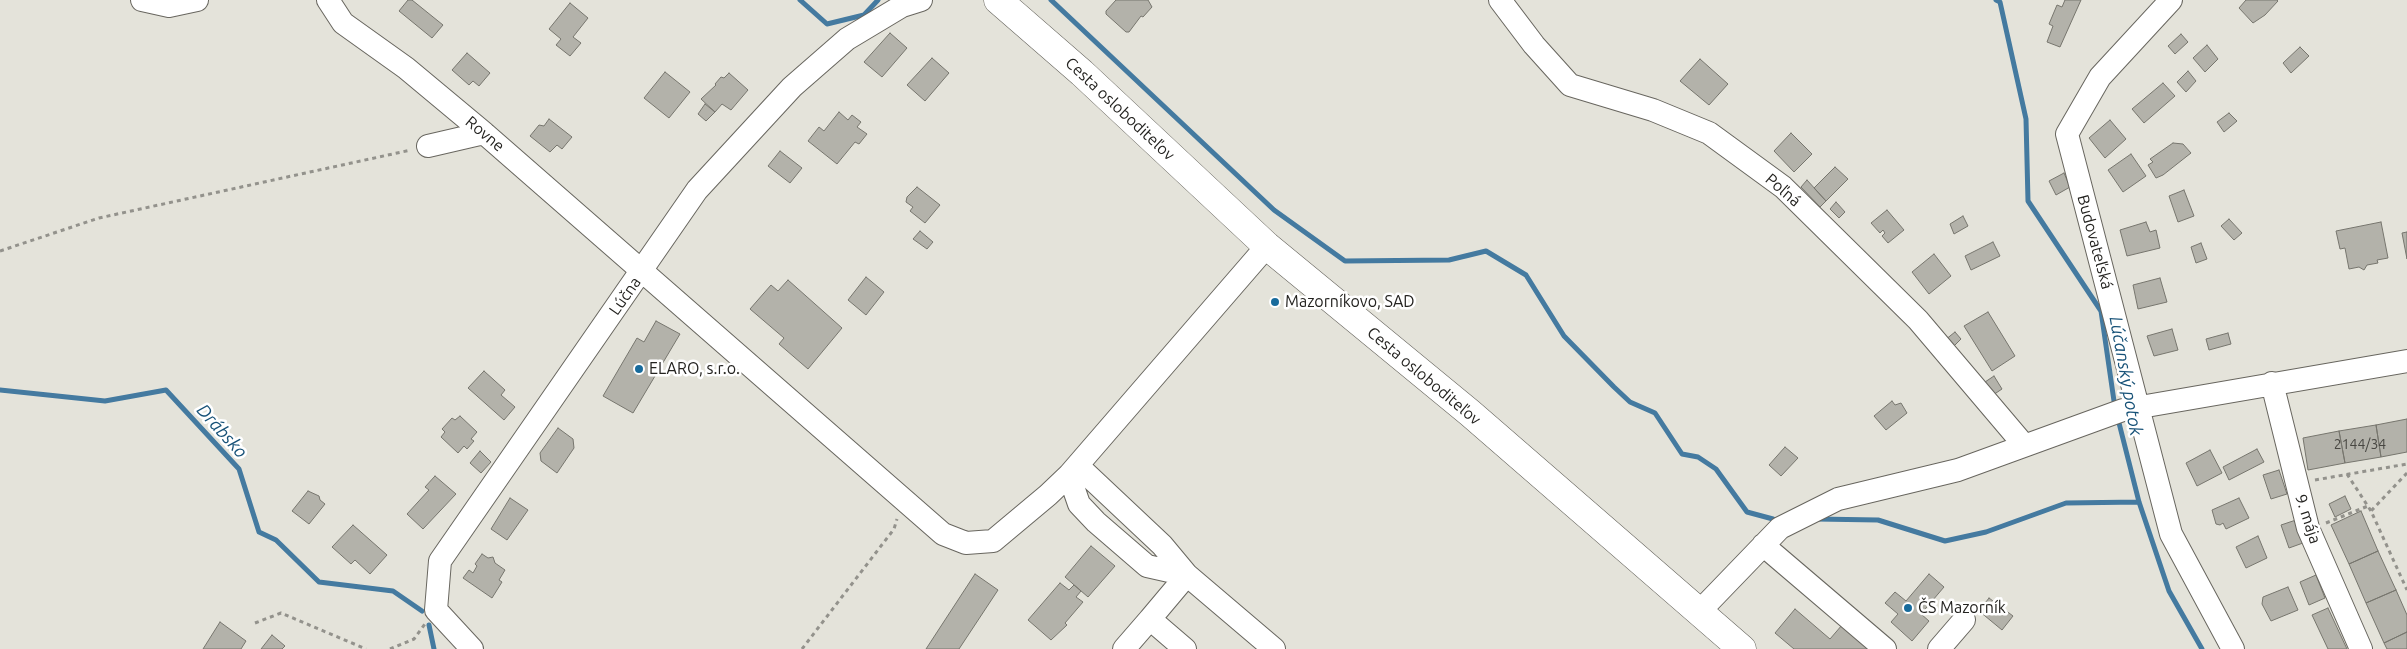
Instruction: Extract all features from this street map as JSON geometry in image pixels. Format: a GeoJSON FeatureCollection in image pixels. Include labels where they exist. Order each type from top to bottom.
{"type":"FeatureCollection","features":[{"type":"Feature","properties":{"kind":"main road","name":"Cesta osloboditeľov"},"geometry":{"type":"LineString","coordinates":[[998,0],[1082,73],[1266,246],[1470,414],[1742,649]]}},
{"type":"Feature","properties":{"kind":"street"},"geometry":{"type":"LineString","coordinates":[[142,0],[169,6],[197,0]]}},
{"type":"Feature","properties":{"kind":"street","name":"Rovne"},"geometry":{"type":"LineString","coordinates":[[328,0],[343,23],[406,68],[484,133],[943,534],[966,543],[993,541],[1048,496],[1074,471],[1266,246]]}},
{"type":"Feature","properties":{"kind":"street","name":"Lúčna"},"geometry":{"type":"LineString","coordinates":[[436,610],[440,561],[697,190],[792,86],[847,39],[902,6],[921,0]]}},
{"type":"Feature","properties":{"kind":"street","name":"Poľná"},"geometry":{"type":"LineString","coordinates":[[1500,0],[1534,45],[1570,84],[1653,110],[1709,133],[1783,187],[1918,320],[2024,445]]}},
{"type":"Feature","properties":{"kind":"street","name":"Budovateľská"},"geometry":{"type":"LineString","coordinates":[[2171,0],[2100,77],[2067,134],[2121,411],[2171,534],[2233,649]]}},
{"type":"Feature","properties":{"kind":"street"},"geometry":{"type":"LineString","coordinates":[[428,146],[484,133]]}},
{"type":"Feature","properties":{"kind":"street"},"geometry":{"type":"LineString","coordinates":[[1699,612],[1780,528],[1838,499],[1958,470],[2121,411],[2272,383],[2407,361]]}},
{"type":"Feature","properties":{"kind":"street","name":"9. mája"},"geometry":{"type":"LineString","coordinates":[[2272,383],[2308,528],[2361,649]]}},
{"type":"Feature","properties":{"kind":"street"},"geometry":{"type":"LineString","coordinates":[[1074,471],[1162,545],[1187,575],[1274,649]]}},
{"type":"Feature","properties":{"kind":"street"},"geometry":{"type":"LineString","coordinates":[[1763,546],[1885,649]]}},
{"type":"Feature","properties":{"kind":"street"},"geometry":{"type":"LineString","coordinates":[[1124,649],[1187,575]]}},
{"type":"Feature","properties":{"kind":"street"},"geometry":{"type":"LineString","coordinates":[[436,610],[472,649]]}},
{"type":"Feature","properties":{"kind":"street"},"geometry":{"type":"LineString","coordinates":[[1150,619],[1185,649]]}},
{"type":"Feature","properties":{"kind":"street"},"geometry":{"type":"LineString","coordinates":[[1939,649],[1964,620]]}},
{"type":"Feature","properties":{"kind":"path"},"geometry":{"type":"LineString","coordinates":[[0,251],[99,218],[428,146]]}},
{"type":"Feature","properties":{"kind":"path"},"geometry":{"type":"LineString","coordinates":[[2306,481],[2407,464]]}},
{"type":"Feature","properties":{"kind":"path"},"geometry":{"type":"LineString","coordinates":[[2371,511],[2407,473]]}},
{"type":"Feature","properties":{"kind":"path"},"geometry":{"type":"LineString","coordinates":[[2347,474],[2371,511],[2407,590]]}},
{"type":"Feature","properties":{"kind":"path"},"geometry":{"type":"LineString","coordinates":[[802,649],[894,529],[904,499]]}},
{"type":"Feature","properties":{"kind":"path"},"geometry":{"type":"LineString","coordinates":[[2325,524],[2368,506]]}},
{"type":"Feature","properties":{"kind":"path"},"geometry":{"type":"LineString","coordinates":[[390,649],[414,639],[436,610]]}},
{"type":"Feature","properties":{"kind":"path"},"geometry":{"type":"LineString","coordinates":[[255,623],[281,613],[366,649]]}},
{"type":"Feature","properties":{"kind":"building"},"geometry":{"type":"Polygon","coordinates":[[[408,0],[412,0],[443,25],[432,38],[399,11],[408,0]]]}},
{"type":"Feature","properties":{"kind":"building"},"geometry":{"type":"Polygon","coordinates":[[[1116,0],[1148,0],[1152,7],[1143,17],[1141,16],[1129,32],[1126,32],[1106,14],[1106,11],[1116,0]]]}},
{"type":"Feature","properties":{"kind":"building"},"geometry":{"type":"Polygon","coordinates":[[[2065,0],[2081,0],[2060,47],[2047,42],[2053,26],[2049,24],[2057,5],[2062,7],[2065,0]]]}},
{"type":"Feature","properties":{"kind":"building"},"geometry":{"type":"Polygon","coordinates":[[[2246,0],[2278,1],[2265,15],[2253,23],[2239,8],[2246,0]]]}},
{"type":"Feature","properties":{"kind":"building"},"geometry":{"type":"Polygon","coordinates":[[[570,3],[588,18],[573,37],[581,43],[570,56],[556,45],[561,39],[549,29],[570,3]]]}},
{"type":"Feature","properties":{"kind":"building"},"geometry":{"type":"Polygon","coordinates":[[[890,33],[907,48],[882,77],[864,62],[890,33]]]}},
{"type":"Feature","properties":{"kind":"building"},"geometry":{"type":"Polygon","coordinates":[[[2181,34],[2188,42],[2175,54],[2168,46],[2181,34]]]}},
{"type":"Feature","properties":{"kind":"building"},"geometry":{"type":"Polygon","coordinates":[[[2207,45],[2218,59],[2205,72],[2193,58],[2207,45]]]}},
{"type":"Feature","properties":{"kind":"building"},"geometry":{"type":"Polygon","coordinates":[[[2300,47],[2309,56],[2291,73],[2283,63],[2300,47]]]}},
{"type":"Feature","properties":{"kind":"building"},"geometry":{"type":"Polygon","coordinates":[[[467,53],[490,73],[479,86],[473,81],[469,85],[452,70],[467,53]]]}},
{"type":"Feature","properties":{"kind":"building"},"geometry":{"type":"Polygon","coordinates":[[[932,58],[949,73],[925,101],[907,85],[932,58]]]}},
{"type":"Feature","properties":{"kind":"building"},"geometry":{"type":"Polygon","coordinates":[[[1700,59],[1728,84],[1709,105],[1680,81],[1700,59]]]}},
{"type":"Feature","properties":{"kind":"building"},"geometry":{"type":"Polygon","coordinates":[[[2188,71],[2196,81],[2186,92],[2177,82],[2188,71]]]}},
{"type":"Feature","properties":{"kind":"building"},"geometry":{"type":"Polygon","coordinates":[[[665,72],[690,92],[669,118],[644,98],[665,72]]]}},
{"type":"Feature","properties":{"kind":"building"},"geometry":{"type":"Polygon","coordinates":[[[729,73],[748,90],[731,110],[722,104],[715,112],[701,99],[716,85],[721,77],[724,78],[729,73]]]}},
{"type":"Feature","properties":{"kind":"building"},"geometry":{"type":"Polygon","coordinates":[[[2163,83],[2175,96],[2144,123],[2132,109],[2163,83]]]}},
{"type":"Feature","properties":{"kind":"building"},"geometry":{"type":"Polygon","coordinates":[[[705,104],[715,112],[706,121],[698,114],[705,104]]]}},
{"type":"Feature","properties":{"kind":"building"},"geometry":{"type":"Polygon","coordinates":[[[839,112],[848,120],[852,115],[861,122],[857,127],[867,134],[859,144],[855,142],[837,164],[808,141],[819,127],[824,131],[839,112]]]}},
{"type":"Feature","properties":{"kind":"building"},"geometry":{"type":"Polygon","coordinates":[[[2229,113],[2237,121],[2224,132],[2217,122],[2229,113]]]}},
{"type":"Feature","properties":{"kind":"building"},"geometry":{"type":"Polygon","coordinates":[[[549,119],[572,137],[562,149],[557,145],[550,152],[530,136],[539,125],[544,126],[549,119]]]}},
{"type":"Feature","properties":{"kind":"building"},"geometry":{"type":"Polygon","coordinates":[[[2110,120],[2126,139],[2105,158],[2089,138],[2110,120]]]}},
{"type":"Feature","properties":{"kind":"building"},"geometry":{"type":"Polygon","coordinates":[[[1791,133],[1812,154],[1794,172],[1774,151],[1791,133]]]}},
{"type":"Feature","properties":{"kind":"building"},"geometry":{"type":"Polygon","coordinates":[[[2173,143],[2183,144],[2191,153],[2163,175],[2156,178],[2148,165],[2153,162],[2150,159],[2173,143]]]}},
{"type":"Feature","properties":{"kind":"building"},"geometry":{"type":"Polygon","coordinates":[[[780,151],[802,168],[790,183],[768,166],[780,151]]]}},
{"type":"Feature","properties":{"kind":"building"},"geometry":{"type":"Polygon","coordinates":[[[2131,154],[2146,176],[2123,192],[2108,170],[2131,154]]]}},
{"type":"Feature","properties":{"kind":"building"},"geometry":{"type":"Polygon","coordinates":[[[1835,167],[1848,179],[1826,201],[1814,188],[1835,167]]]}},
{"type":"Feature","properties":{"kind":"building"},"geometry":{"type":"Polygon","coordinates":[[[2064,173],[2070,187],[2056,195],[2049,181],[2064,173]]]}},
{"type":"Feature","properties":{"kind":"building"},"geometry":{"type":"Polygon","coordinates":[[[1807,180],[1826,201],[1820,207],[1801,187],[1807,180]]]}},
{"type":"Feature","properties":{"kind":"building"},"geometry":{"type":"Polygon","coordinates":[[[917,187],[940,205],[925,223],[910,211],[913,207],[906,202],[907,197],[917,187]]]}},
{"type":"Feature","properties":{"kind":"building"},"geometry":{"type":"Polygon","coordinates":[[[2184,190],[2194,216],[2178,222],[2169,196],[2184,190]]]}},
{"type":"Feature","properties":{"kind":"building"},"geometry":{"type":"Polygon","coordinates":[[[1836,202],[1845,212],[1839,218],[1830,209],[1836,202]]]}},
{"type":"Feature","properties":{"kind":"building"},"geometry":{"type":"Polygon","coordinates":[[[1887,210],[1904,230],[1888,243],[1882,236],[1885,233],[1883,230],[1880,233],[1871,223],[1887,210]]]}},
{"type":"Feature","properties":{"kind":"building"},"geometry":{"type":"Polygon","coordinates":[[[1963,216],[1968,226],[1954,234],[1950,224],[1963,216]]]}},
{"type":"Feature","properties":{"kind":"building"},"geometry":{"type":"Polygon","coordinates":[[[2229,219],[2242,233],[2234,240],[2221,226],[2229,219]]]}},
{"type":"Feature","properties":{"kind":"building"},"geometry":{"type":"Polygon","coordinates":[[[2146,222],[2150,232],[2156,230],[2160,248],[2127,256],[2120,230],[2146,222]]]}},
{"type":"Feature","properties":{"kind":"building"},"geometry":{"type":"Polygon","coordinates":[[[2381,222],[2388,258],[2377,260],[2378,263],[2367,265],[2364,270],[2359,267],[2349,269],[2345,248],[2340,249],[2336,231],[2381,222]]]}},
{"type":"Feature","properties":{"kind":"building"},"geometry":{"type":"Polygon","coordinates":[[[920,231],[933,242],[927,249],[913,239],[920,231]]]}},
{"type":"Feature","properties":{"kind":"building"},"geometry":{"type":"Polygon","coordinates":[[[2407,232],[2407,259],[2402,233],[2407,232]]]}},
{"type":"Feature","properties":{"kind":"building"},"geometry":{"type":"Polygon","coordinates":[[[1993,242],[2000,256],[1971,270],[1965,256],[1993,242]]]}},
{"type":"Feature","properties":{"kind":"building"},"geometry":{"type":"Polygon","coordinates":[[[2201,243],[2207,259],[2196,263],[2191,247],[2201,243]]]}},
{"type":"Feature","properties":{"kind":"building"},"geometry":{"type":"Polygon","coordinates":[[[1934,254],[1951,276],[1929,294],[1912,272],[1934,254]]]}},
{"type":"Feature","properties":{"kind":"building"},"geometry":{"type":"Polygon","coordinates":[[[866,277],[884,292],[866,315],[848,300],[866,277]]]}},
{"type":"Feature","properties":{"kind":"building"},"geometry":{"type":"Polygon","coordinates":[[[2160,278],[2167,302],[2138,309],[2133,285],[2160,278]]]}},
{"type":"Feature","properties":{"kind":"building"},"geometry":{"type":"Polygon","coordinates":[[[788,280],[842,328],[808,369],[779,344],[784,338],[750,309],[771,285],[778,291],[788,280]]]}},
{"type":"Feature","properties":{"kind":"building"},"geometry":{"type":"Polygon","coordinates":[[[1988,312],[2015,356],[1992,371],[1964,326],[1988,312]]]}},
{"type":"Feature","properties":{"kind":"building","name":"ELARO, s.r.o."},"geometry":{"type":"Polygon","coordinates":[[[656,321],[680,334],[633,413],[603,396],[637,338],[644,342],[656,321]]]}},
{"type":"Feature","properties":{"kind":"building"},"geometry":{"type":"Polygon","coordinates":[[[2172,329],[2178,350],[2154,356],[2147,336],[2172,329]]]}},
{"type":"Feature","properties":{"kind":"building"},"geometry":{"type":"Polygon","coordinates":[[[1955,332],[1961,339],[1952,348],[1945,340],[1955,332]]]}},
{"type":"Feature","properties":{"kind":"building"},"geometry":{"type":"Polygon","coordinates":[[[2228,333],[2231,344],[2209,350],[2206,339],[2228,333]]]}},
{"type":"Feature","properties":{"kind":"building"},"geometry":{"type":"Polygon","coordinates":[[[484,371],[505,390],[501,395],[515,407],[504,420],[468,388],[484,371]]]}},
{"type":"Feature","properties":{"kind":"building"},"geometry":{"type":"Polygon","coordinates":[[[1994,376],[2002,389],[1993,395],[1985,382],[1994,376]]]}},
{"type":"Feature","properties":{"kind":"building"},"geometry":{"type":"Polygon","coordinates":[[[1892,401],[1895,405],[1901,403],[1907,413],[1886,430],[1874,416],[1892,401]]]}},
{"type":"Feature","properties":{"kind":"building"},"geometry":{"type":"Polygon","coordinates":[[[460,416],[477,432],[471,439],[474,441],[467,449],[464,446],[458,453],[441,437],[445,432],[442,429],[452,418],[455,420],[460,416]]]}},
{"type":"Feature","properties":{"kind":"building"},"geometry":{"type":"Polygon","coordinates":[[[2407,419],[2407,452],[2381,457],[2376,425],[2407,419]]]}},
{"type":"Feature","properties":{"kind":"building"},"geometry":{"type":"Polygon","coordinates":[[[2376,425],[2381,457],[2345,463],[2339,431],[2376,425]]]}},
{"type":"Feature","properties":{"kind":"building"},"geometry":{"type":"Polygon","coordinates":[[[558,428],[573,439],[574,448],[557,473],[541,461],[540,453],[558,428]]]}},
{"type":"Feature","properties":{"kind":"building"},"geometry":{"type":"Polygon","coordinates":[[[2339,431],[2345,463],[2308,470],[2303,438],[2339,431]]]}},
{"type":"Feature","properties":{"kind":"building"},"geometry":{"type":"Polygon","coordinates":[[[1785,447],[1798,458],[1781,476],[1769,465],[1785,447]]]}},
{"type":"Feature","properties":{"kind":"building"},"geometry":{"type":"Polygon","coordinates":[[[2257,449],[2264,462],[2229,480],[2223,467],[2257,449]]]}},
{"type":"Feature","properties":{"kind":"building"},"geometry":{"type":"Polygon","coordinates":[[[2210,450],[2222,473],[2197,486],[2186,463],[2210,450]]]}},
{"type":"Feature","properties":{"kind":"building"},"geometry":{"type":"Polygon","coordinates":[[[480,451],[491,462],[481,473],[470,463],[480,451]]]}},
{"type":"Feature","properties":{"kind":"building"},"geometry":{"type":"Polygon","coordinates":[[[2279,470],[2287,494],[2271,499],[2263,475],[2279,470]]]}},
{"type":"Feature","properties":{"kind":"building"},"geometry":{"type":"Polygon","coordinates":[[[435,476],[456,494],[423,529],[407,514],[429,490],[425,487],[435,476]]]}},
{"type":"Feature","properties":{"kind":"building"},"geometry":{"type":"Polygon","coordinates":[[[308,491],[319,496],[320,500],[325,504],[309,524],[292,511],[308,491]]]}},
{"type":"Feature","properties":{"kind":"building"},"geometry":{"type":"Polygon","coordinates":[[[2345,496],[2351,509],[2335,517],[2329,504],[2345,496]]]}},
{"type":"Feature","properties":{"kind":"building"},"geometry":{"type":"Polygon","coordinates":[[[510,498],[528,510],[507,540],[491,529],[510,498]]]}},
{"type":"Feature","properties":{"kind":"building"},"geometry":{"type":"Polygon","coordinates":[[[2239,498],[2249,518],[2226,529],[2223,523],[2220,525],[2216,524],[2212,510],[2239,498]]]}},
{"type":"Feature","properties":{"kind":"building"},"geometry":{"type":"Polygon","coordinates":[[[2361,511],[2378,551],[2349,564],[2331,525],[2361,511]]]}},
{"type":"Feature","properties":{"kind":"building"},"geometry":{"type":"Polygon","coordinates":[[[2296,520],[2303,543],[2289,548],[2281,525],[2296,520]]]}},
{"type":"Feature","properties":{"kind":"building"},"geometry":{"type":"Polygon","coordinates":[[[353,525],[387,555],[370,574],[355,560],[351,564],[332,547],[353,525]]]}},
{"type":"Feature","properties":{"kind":"building"},"geometry":{"type":"Polygon","coordinates":[[[2258,536],[2267,558],[2246,568],[2236,547],[2258,536]]]}},
{"type":"Feature","properties":{"kind":"building"},"geometry":{"type":"Polygon","coordinates":[[[1091,546],[1115,566],[1088,597],[1065,577],[1091,546]]]}},
{"type":"Feature","properties":{"kind":"building"},"geometry":{"type":"Polygon","coordinates":[[[2378,551],[2396,590],[2366,603],[2349,564],[2378,551]]]}},
{"type":"Feature","properties":{"kind":"building"},"geometry":{"type":"Polygon","coordinates":[[[482,554],[488,558],[493,557],[495,563],[505,570],[499,580],[502,582],[492,598],[463,578],[469,570],[473,573],[477,566],[475,564],[482,554]]]}},
{"type":"Feature","properties":{"kind":"building"},"geometry":{"type":"Polygon","coordinates":[[[975,574],[998,590],[959,649],[926,649],[975,574]]]}},
{"type":"Feature","properties":{"kind":"building","name":"ČS Mazorník"},"geometry":{"type":"Polygon","coordinates":[[[1929,574],[1944,587],[1921,614],[1929,621],[1912,641],[1891,622],[1898,614],[1885,603],[1895,592],[1906,601],[1929,574]]]}},
{"type":"Feature","properties":{"kind":"building"},"geometry":{"type":"Polygon","coordinates":[[[2316,575],[2325,598],[2309,605],[2300,582],[2316,575]]]}},
{"type":"Feature","properties":{"kind":"building"},"geometry":{"type":"Polygon","coordinates":[[[1060,583],[1069,590],[1074,585],[1081,591],[1076,597],[1083,602],[1065,623],[1067,625],[1051,640],[1028,620],[1060,583]]]}},
{"type":"Feature","properties":{"kind":"building"},"geometry":{"type":"Polygon","coordinates":[[[2288,587],[2298,610],[2271,621],[2262,604],[2263,597],[2288,587]]]}},
{"type":"Feature","properties":{"kind":"building"},"geometry":{"type":"Polygon","coordinates":[[[2396,590],[2407,615],[2407,632],[2384,643],[2366,603],[2396,590]]]}},
{"type":"Feature","properties":{"kind":"building"},"geometry":{"type":"Polygon","coordinates":[[[1989,598],[2013,616],[2002,630],[1979,611],[1989,598]]]}},
{"type":"Feature","properties":{"kind":"building"},"geometry":{"type":"Polygon","coordinates":[[[2328,608],[2347,649],[2328,649],[2312,615],[2328,608]]]}},
{"type":"Feature","properties":{"kind":"building"},"geometry":{"type":"Polygon","coordinates":[[[1795,609],[1830,639],[1842,625],[1870,649],[1794,649],[1775,633],[1795,609]]]}},
{"type":"Feature","properties":{"kind":"building"},"geometry":{"type":"Polygon","coordinates":[[[220,622],[246,641],[241,649],[203,649],[220,622]]]}},
{"type":"Feature","properties":{"kind":"building"},"geometry":{"type":"Polygon","coordinates":[[[2407,632],[2407,649],[2387,649],[2384,643],[2407,632]]]}},
{"type":"Feature","properties":{"kind":"building"},"geometry":{"type":"Polygon","coordinates":[[[272,635],[285,646],[282,649],[261,649],[272,635]]]}},
{"type":"Feature","properties":{"kind":"waterway"},"geometry":{"type":"LineString","coordinates":[[800,0],[827,24],[864,15],[878,0]]}},
{"type":"Feature","properties":{"kind":"waterway"},"geometry":{"type":"LineString","coordinates":[[1051,0],[1274,210],[1345,261],[1449,260],[1486,251],[1526,275],[1564,336],[1614,387],[1630,402],[1655,413],[1682,454],[1698,457],[1716,469],[1747,512],[1773,519]]}},
{"type":"Feature","properties":{"kind":"waterway","name":"Lúčanský potok"},"geometry":{"type":"LineString","coordinates":[[1996,0],[2000,2],[2026,119],[2028,201],[2101,311],[2115,408]]}},
{"type":"Feature","properties":{"kind":"waterway","name":"Drábsko"},"geometry":{"type":"LineString","coordinates":[[0,390],[105,401],[166,390],[239,469],[259,532],[276,540],[319,582],[393,591],[422,611]]}},
{"type":"Feature","properties":{"kind":"waterway","name":"Lúčanský potok"},"geometry":{"type":"LineString","coordinates":[[2118,419],[2139,502],[2169,591],[2202,649]]}},
{"type":"Feature","properties":{"kind":"waterway"},"geometry":{"type":"LineString","coordinates":[[1816,519],[1878,520],[1945,541],[1986,532],[2066,503],[2139,502]]}},
{"type":"Feature","properties":{"kind":"waterway","name":"Drábsko"},"geometry":{"type":"LineString","coordinates":[[429,625],[434,649]]}},
{"type":"Feature","properties":{"kind":"place","name":"Mazorníkovo, SAD"},"geometry":{"type":"Point","coordinates":[1275,302]}},
{"type":"Feature","properties":{"kind":"place","name":"ELARO, s.r.o."},"geometry":{"type":"Point","coordinates":[639,369]}},
{"type":"Feature","properties":{"kind":"place","name":"ČS Mazorník"},"geometry":{"type":"Point","coordinates":[1908,608]}}]}
